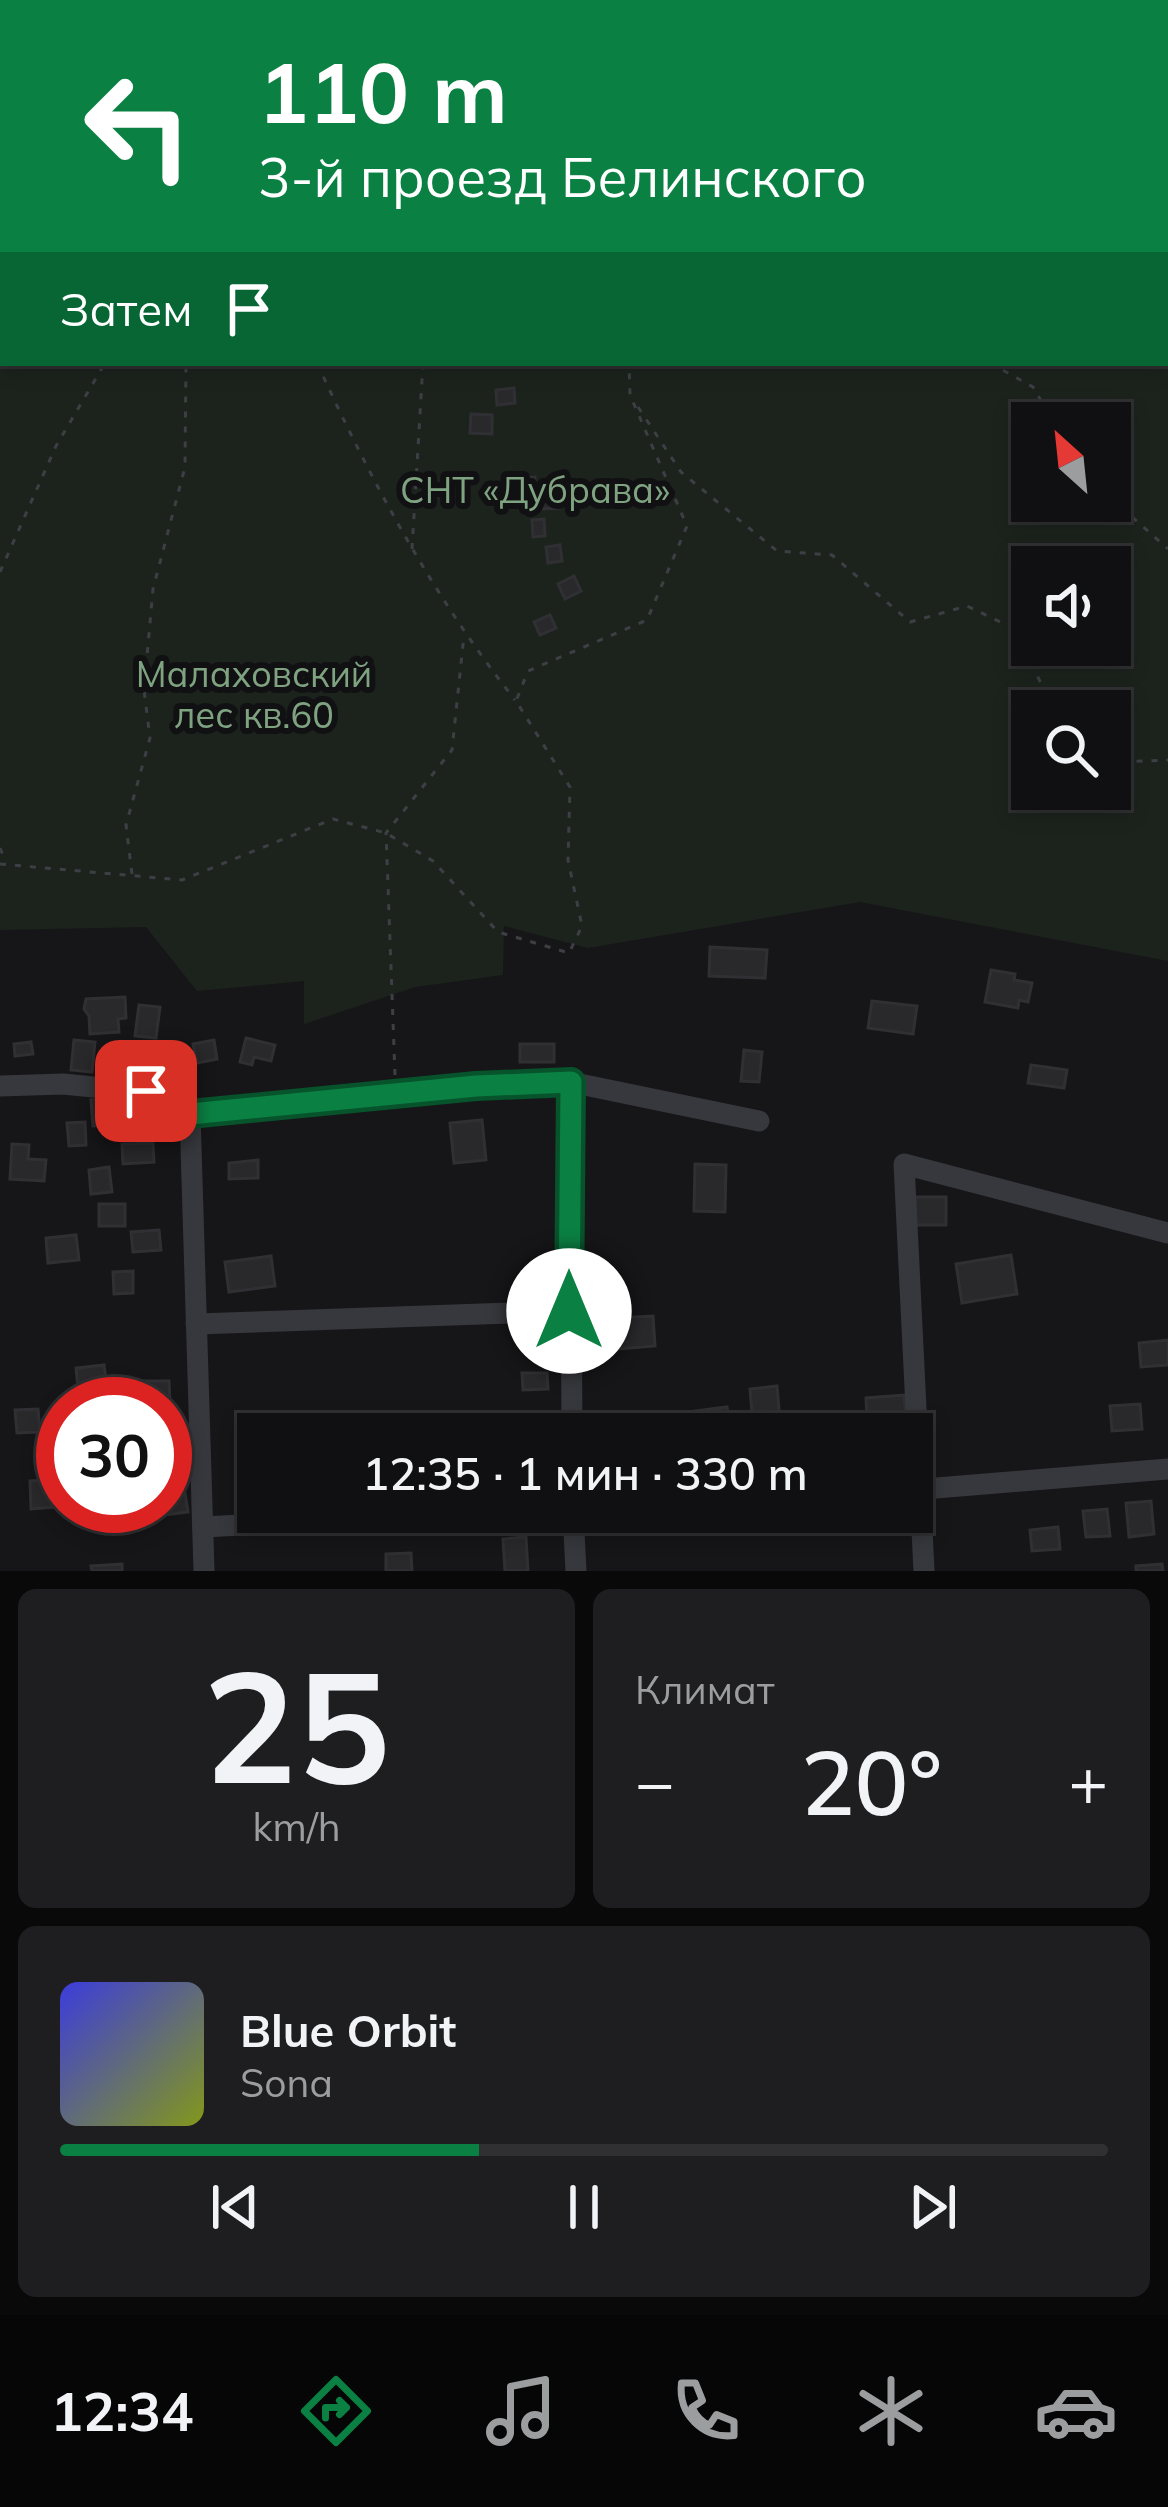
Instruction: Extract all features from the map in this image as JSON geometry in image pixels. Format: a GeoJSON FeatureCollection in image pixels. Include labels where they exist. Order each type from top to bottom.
{"type":"FeatureCollection","features":[{"type":"Feature","properties":{"kind":"street"},"geometry":{"type":"LineString","coordinates":[[571,1082],[571,1413]]}},
{"type":"Feature","properties":{"kind":"street"},"geometry":{"type":"LineString","coordinates":[[190,1114],[571,1082],[759,1121]]}},
{"type":"Feature","properties":{"kind":"street"},"geometry":{"type":"LineString","coordinates":[[0,1087],[63,1084],[174,1095],[190,1114],[204,1571]]}},
{"type":"Feature","properties":{"kind":"street"},"geometry":{"type":"LineString","coordinates":[[913,1413],[904,1164],[1168,1233]]}},
{"type":"Feature","properties":{"kind":"street"},"geometry":{"type":"LineString","coordinates":[[196,1324],[569,1311]]}},
{"type":"Feature","properties":{"kind":"street"},"geometry":{"type":"LineString","coordinates":[[933,1488],[1168,1469]]}},
{"type":"Feature","properties":{"kind":"street"},"geometry":{"type":"LineString","coordinates":[[203,1527],[237,1525]]}},
{"type":"Feature","properties":{"kind":"street"},"geometry":{"type":"LineString","coordinates":[[575,1533],[576,1571]]}},
{"type":"Feature","properties":{"kind":"street"},"geometry":{"type":"LineString","coordinates":[[920,1533],[924,1571]]}},
{"type":"Feature","properties":{"kind":"path"},"geometry":{"type":"LineString","coordinates":[[0,572],[56,446],[103,366]]}},
{"type":"Feature","properties":{"kind":"path"},"geometry":{"type":"LineString","coordinates":[[132,876],[126,825],[150,738],[144,690],[153,589],[185,466],[186,366]]}},
{"type":"Feature","properties":{"kind":"path"},"geometry":{"type":"LineString","coordinates":[[0,864],[182,880],[333,819],[386,832],[434,861],[498,932],[568,952],[582,926],[568,860],[571,787],[516,701],[464,635],[412,551],[363,464],[318,366]]}},
{"type":"Feature","properties":{"kind":"path"},"geometry":{"type":"LineString","coordinates":[[412,551],[423,366]]}},
{"type":"Feature","properties":{"kind":"path"},"geometry":{"type":"LineString","coordinates":[[516,701],[528,671],[647,620],[687,526],[630,395],[629,366]]}},
{"type":"Feature","properties":{"kind":"path"},"geometry":{"type":"LineString","coordinates":[[995,366],[1033,387],[1042,402]]}},
{"type":"Feature","properties":{"kind":"path"},"geometry":{"type":"LineString","coordinates":[[630,395],[680,472],[777,551],[832,555],[910,622],[967,606],[1013,628],[1044,690]]}},
{"type":"Feature","properties":{"kind":"path"},"geometry":{"type":"LineString","coordinates":[[1131,516],[1168,549]]}},
{"type":"Feature","properties":{"kind":"path"},"geometry":{"type":"LineString","coordinates":[[395,1094],[386,832],[452,750],[464,635]]}},
{"type":"Feature","properties":{"kind":"path"},"geometry":{"type":"LineString","coordinates":[[1131,761],[1168,760]]}},
{"type":"Feature","properties":{"kind":"path"},"geometry":{"type":"LineString","coordinates":[[0,848],[7,863]]}},
{"type":"Feature","properties":{"kind":"green space","name":"Малаховский лес кв.60"},"geometry":{"type":"Polygon","coordinates":[[[0,366],[1168,366],[1168,961],[860,902],[588,948],[504,926],[503,975],[415,987],[304,1024],[304,981],[197,991],[146,927],[0,930],[0,366]]]}},
{"type":"Feature","properties":{"kind":"building"},"geometry":{"type":"Polygon","coordinates":[[[514,388],[515,403],[497,405],[496,390],[514,388]]]}},
{"type":"Feature","properties":{"kind":"building"},"geometry":{"type":"Polygon","coordinates":[[[471,414],[492,415],[492,434],[470,433],[471,414]]]}},
{"type":"Feature","properties":{"kind":"building"},"geometry":{"type":"Polygon","coordinates":[[[535,477],[535,489],[517,491],[516,478],[535,477]]]}},
{"type":"Feature","properties":{"kind":"building"},"geometry":{"type":"Polygon","coordinates":[[[558,496],[559,508],[542,509],[541,498],[558,496]]]}},
{"type":"Feature","properties":{"kind":"building"},"geometry":{"type":"Polygon","coordinates":[[[544,519],[545,536],[533,537],[532,520],[544,519]]]}},
{"type":"Feature","properties":{"kind":"building"},"geometry":{"type":"Polygon","coordinates":[[[560,545],[562,561],[548,563],[546,547],[560,545]]]}},
{"type":"Feature","properties":{"kind":"building"},"geometry":{"type":"Polygon","coordinates":[[[574,576],[581,591],[565,599],[558,584],[574,576]]]}},
{"type":"Feature","properties":{"kind":"building"},"geometry":{"type":"Polygon","coordinates":[[[550,615],[556,628],[540,635],[534,622],[550,615]]]}},
{"type":"Feature","properties":{"kind":"building"},"geometry":{"type":"Polygon","coordinates":[[[710,947],[767,950],[765,978],[709,976],[710,947]]]}},
{"type":"Feature","properties":{"kind":"building"},"geometry":{"type":"Polygon","coordinates":[[[991,970],[1032,983],[1028,1002],[1019,1000],[1018,1008],[985,1002],[991,970]]]}},
{"type":"Feature","properties":{"kind":"building"},"geometry":{"type":"Polygon","coordinates":[[[125,997],[126,1018],[118,1019],[119,1032],[90,1034],[86,999],[125,997]]]}},
{"type":"Feature","properties":{"kind":"building"},"geometry":{"type":"Polygon","coordinates":[[[872,1001],[917,1006],[913,1034],[868,1028],[872,1001]]]}},
{"type":"Feature","properties":{"kind":"building"},"geometry":{"type":"Polygon","coordinates":[[[139,1005],[160,1007],[156,1038],[135,1036],[139,1005]]]}},
{"type":"Feature","properties":{"kind":"building"},"geometry":{"type":"Polygon","coordinates":[[[246,1038],[275,1045],[271,1061],[254,1057],[252,1065],[240,1062],[246,1038]]]}},
{"type":"Feature","properties":{"kind":"building"},"geometry":{"type":"Polygon","coordinates":[[[74,1040],[95,1042],[92,1072],[71,1070],[74,1040]]]}},
{"type":"Feature","properties":{"kind":"building"},"geometry":{"type":"Polygon","coordinates":[[[214,1040],[217,1059],[197,1063],[193,1044],[214,1040]]]}},
{"type":"Feature","properties":{"kind":"building"},"geometry":{"type":"Polygon","coordinates":[[[31,1042],[33,1054],[15,1056],[14,1044],[31,1042]]]}},
{"type":"Feature","properties":{"kind":"building"},"geometry":{"type":"Polygon","coordinates":[[[520,1044],[554,1044],[554,1062],[520,1062],[520,1044]]]}},
{"type":"Feature","properties":{"kind":"building"},"geometry":{"type":"Polygon","coordinates":[[[744,1050],[762,1052],[759,1082],[741,1081],[744,1050]]]}},
{"type":"Feature","properties":{"kind":"building"},"geometry":{"type":"Polygon","coordinates":[[[1031,1065],[1067,1070],[1064,1088],[1028,1083],[1031,1065]]]}},
{"type":"Feature","properties":{"kind":"building"},"geometry":{"type":"Polygon","coordinates":[[[111,1099],[113,1125],[93,1126],[91,1100],[111,1099]]]}},
{"type":"Feature","properties":{"kind":"building"},"geometry":{"type":"Polygon","coordinates":[[[482,1120],[486,1160],[454,1163],[450,1123],[482,1120]]]}},
{"type":"Feature","properties":{"kind":"building"},"geometry":{"type":"Polygon","coordinates":[[[85,1122],[86,1145],[69,1146],[67,1123],[85,1122]]]}},
{"type":"Feature","properties":{"kind":"building"},"geometry":{"type":"Polygon","coordinates":[[[153,1143],[154,1162],[123,1164],[122,1144],[153,1143]]]}},
{"type":"Feature","properties":{"kind":"building"},"geometry":{"type":"Polygon","coordinates":[[[12,1144],[29,1145],[28,1159],[46,1160],[44,1181],[10,1179],[12,1144]]]}},
{"type":"Feature","properties":{"kind":"building"},"geometry":{"type":"Polygon","coordinates":[[[258,1160],[258,1178],[229,1179],[229,1163],[258,1160]]]}},
{"type":"Feature","properties":{"kind":"building"},"geometry":{"type":"Polygon","coordinates":[[[695,1164],[726,1165],[725,1212],[694,1211],[695,1164]]]}},
{"type":"Feature","properties":{"kind":"building"},"geometry":{"type":"Polygon","coordinates":[[[109,1167],[112,1192],[91,1194],[89,1170],[109,1167]]]}},
{"type":"Feature","properties":{"kind":"building"},"geometry":{"type":"Polygon","coordinates":[[[915,1197],[946,1197],[946,1225],[915,1225],[915,1197]]]}},
{"type":"Feature","properties":{"kind":"building"},"geometry":{"type":"Polygon","coordinates":[[[99,1204],[125,1204],[125,1226],[99,1226],[99,1204]]]}},
{"type":"Feature","properties":{"kind":"building"},"geometry":{"type":"Polygon","coordinates":[[[159,1230],[161,1250],[133,1252],[131,1232],[159,1230]]]}},
{"type":"Feature","properties":{"kind":"building"},"geometry":{"type":"Polygon","coordinates":[[[76,1235],[79,1260],[48,1263],[46,1238],[76,1235]]]}},
{"type":"Feature","properties":{"kind":"building"},"geometry":{"type":"Polygon","coordinates":[[[1011,1255],[1017,1294],[962,1303],[956,1264],[1011,1255]]]}},
{"type":"Feature","properties":{"kind":"building"},"geometry":{"type":"Polygon","coordinates":[[[271,1256],[275,1286],[229,1292],[225,1262],[271,1256]]]}},
{"type":"Feature","properties":{"kind":"building"},"geometry":{"type":"Polygon","coordinates":[[[554,1261],[557,1291],[534,1293],[532,1263],[554,1261]]]}},
{"type":"Feature","properties":{"kind":"building"},"geometry":{"type":"Polygon","coordinates":[[[133,1271],[133,1293],[114,1294],[113,1272],[133,1271]]]}},
{"type":"Feature","properties":{"kind":"building"},"geometry":{"type":"Polygon","coordinates":[[[653,1316],[655,1346],[619,1349],[617,1318],[653,1316]]]}},
{"type":"Feature","properties":{"kind":"building"},"geometry":{"type":"Polygon","coordinates":[[[1168,1340],[1168,1365],[1141,1367],[1139,1343],[1168,1340]]]}},
{"type":"Feature","properties":{"kind":"building"},"geometry":{"type":"Polygon","coordinates":[[[104,1365],[106,1377],[77,1377],[76,1368],[104,1365]]]}},
{"type":"Feature","properties":{"kind":"building"},"geometry":{"type":"Polygon","coordinates":[[[522,1373],[547,1373],[548,1389],[523,1390],[522,1373]]]}},
{"type":"Feature","properties":{"kind":"building"},"geometry":{"type":"Polygon","coordinates":[[[777,1386],[779,1413],[752,1412],[750,1389],[777,1386]]]}},
{"type":"Feature","properties":{"kind":"building"},"geometry":{"type":"Polygon","coordinates":[[[904,1395],[906,1413],[867,1413],[866,1398],[904,1395]]]}},
{"type":"Feature","properties":{"kind":"building"},"geometry":{"type":"Polygon","coordinates":[[[1140,1404],[1142,1429],[1112,1431],[1110,1406],[1140,1404]]]}},
{"type":"Feature","properties":{"kind":"building"},"geometry":{"type":"Polygon","coordinates":[[[727,1407],[728,1413],[695,1413],[727,1407]]]}},
{"type":"Feature","properties":{"kind":"building"},"geometry":{"type":"Polygon","coordinates":[[[36,1409],[36,1432],[17,1433],[15,1410],[36,1409]]]}},
{"type":"Feature","properties":{"kind":"building"},"geometry":{"type":"Polygon","coordinates":[[[30,1481],[36,1481],[36,1509],[31,1509],[30,1481]]]}},
{"type":"Feature","properties":{"kind":"building"},"geometry":{"type":"Polygon","coordinates":[[[1151,1501],[1154,1534],[1129,1537],[1126,1503],[1151,1501]]]}},
{"type":"Feature","properties":{"kind":"building"},"geometry":{"type":"Polygon","coordinates":[[[1107,1509],[1110,1536],[1086,1537],[1083,1511],[1107,1509]]]}},
{"type":"Feature","properties":{"kind":"building"},"geometry":{"type":"Polygon","coordinates":[[[1058,1527],[1060,1549],[1032,1551],[1030,1530],[1058,1527]]]}},
{"type":"Feature","properties":{"kind":"building"},"geometry":{"type":"Polygon","coordinates":[[[526,1537],[528,1571],[505,1571],[503,1539],[526,1537]]]}},
{"type":"Feature","properties":{"kind":"building"},"geometry":{"type":"Polygon","coordinates":[[[411,1553],[412,1571],[386,1571],[386,1554],[411,1553]]]}},
{"type":"Feature","properties":{"kind":"building"},"geometry":{"type":"Polygon","coordinates":[[[122,1564],[122,1571],[92,1571],[91,1566],[122,1564]]]}},
{"type":"Feature","properties":{"kind":"building"},"geometry":{"type":"Polygon","coordinates":[[[1162,1564],[1163,1571],[1136,1571],[1136,1566],[1162,1564]]]}},
{"type":"Feature","properties":{"kind":"route"},"geometry":{"type":"LineString","coordinates":[[146,1091],[174,1095],[190,1114],[476,1086],[571,1082],[569,1311]]}},
{"type":"Feature","properties":{"kind":"park label","name":"СНТ «Дубрава»"},"geometry":{"type":"Point","coordinates":[535,490]}}]}
